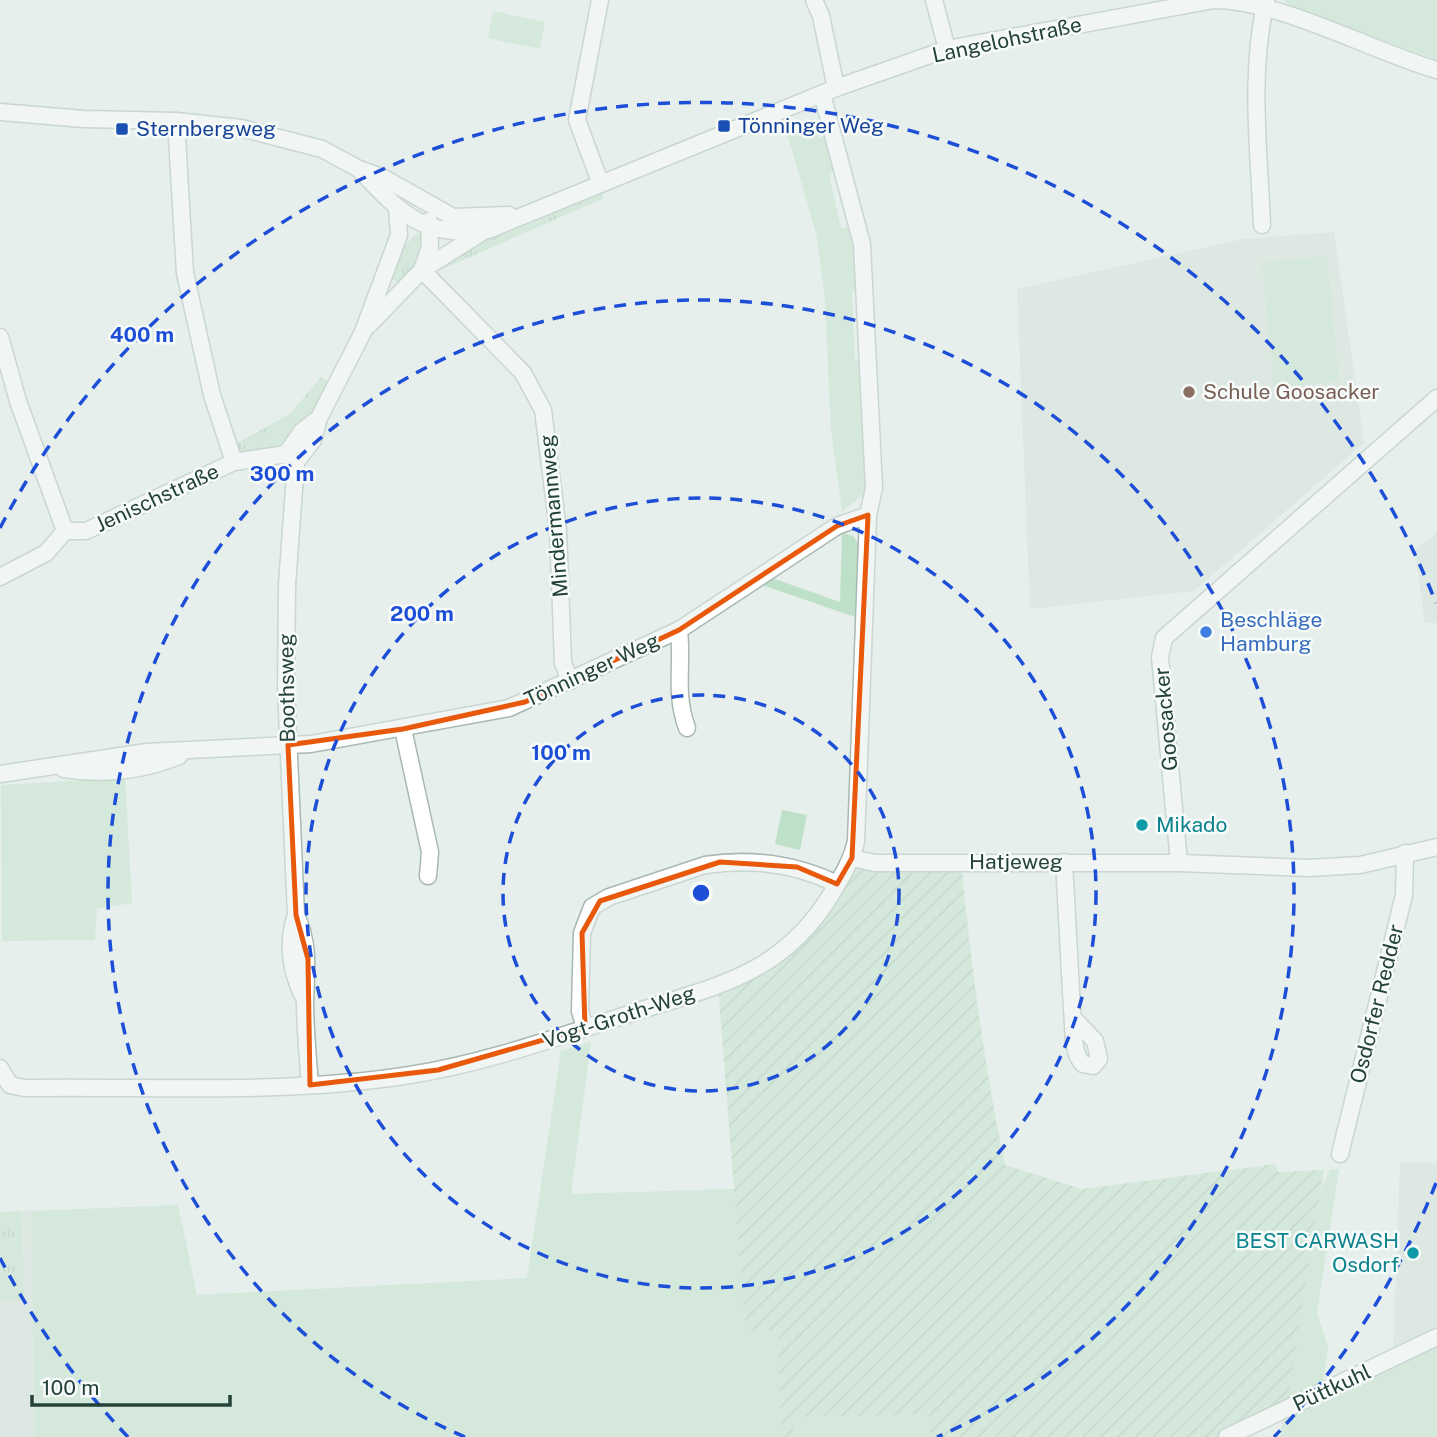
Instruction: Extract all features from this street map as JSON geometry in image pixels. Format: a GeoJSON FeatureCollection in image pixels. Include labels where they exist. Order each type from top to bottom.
{"type":"FeatureCollection","features":[{"type":"Feature","properties":{"kind":"street"},"geometry":{"type":"LineString","coordinates":[[600,0],[577,120],[600,182]]}},
{"type":"Feature","properties":{"kind":"street"},"geometry":{"type":"LineString","coordinates":[[814,0],[821,16],[829,91],[856,216],[865,273],[874,463],[874,488],[868,515]]}},
{"type":"Feature","properties":{"kind":"street"},"geometry":{"type":"LineString","coordinates":[[934,0],[947,49]]}},
{"type":"Feature","properties":{"kind":"street","name":"Langelohstraße"},"geometry":{"type":"LineString","coordinates":[[359,169],[397,207],[428,226],[460,232],[488,230],[600,182],[829,91],[947,49],[1214,1],[1265,4],[1437,70]]}},
{"type":"Feature","properties":{"kind":"street"},"geometry":{"type":"LineString","coordinates":[[1262,225],[1255,86],[1256,44],[1265,4]]}},
{"type":"Feature","properties":{"kind":"street","name":"Langelohstraße"},"geometry":{"type":"LineString","coordinates":[[0,112],[222,125],[322,149],[359,169],[382,177],[453,217],[487,218],[524,213]]}},
{"type":"Feature","properties":{"kind":"street"},"geometry":{"type":"LineString","coordinates":[[176,121],[181,250],[191,310],[212,395],[234,462]]}},
{"type":"Feature","properties":{"kind":"street"},"geometry":{"type":"LineString","coordinates":[[422,270],[428,255],[428,226],[423,202]]}},
{"type":"Feature","properties":{"kind":"street"},"geometry":{"type":"LineString","coordinates":[[291,458],[313,440],[318,418],[363,332],[397,243],[401,224],[397,207]]}},
{"type":"Feature","properties":{"kind":"street"},"geometry":{"type":"LineString","coordinates":[[397,243],[428,226],[453,217]]}},
{"type":"Feature","properties":{"kind":"street"},"geometry":{"type":"LineString","coordinates":[[363,332],[422,270],[488,230]]}},
{"type":"Feature","properties":{"kind":"street","name":"Mindermannweg"},"geometry":{"type":"LineString","coordinates":[[422,270],[523,373],[542,410],[558,530],[563,663],[570,681]]}},
{"type":"Feature","properties":{"kind":"street"},"geometry":{"type":"LineString","coordinates":[[0,337],[18,401],[65,531]]}},
{"type":"Feature","properties":{"kind":"street","name":"Goosacker"},"geometry":{"type":"LineString","coordinates":[[1179,863],[1160,657],[1164,638],[1437,398]]}},
{"type":"Feature","properties":{"kind":"street","name":"Jenischstraße"},"geometry":{"type":"LineString","coordinates":[[0,577],[46,553],[65,531],[86,531],[234,462],[291,458]]}},
{"type":"Feature","properties":{"kind":"street","name":"Boothsweg"},"geometry":{"type":"LineString","coordinates":[[291,458],[286,614],[288,745],[296,915],[292,926],[291,959],[305,1002],[310,1085]]}},
{"type":"Feature","properties":{"kind":"street","name":"Tönninger Weg"},"geometry":{"type":"LineString","coordinates":[[0,774],[55,768],[81,761],[146,752],[191,751],[253,744],[288,745],[402,729],[509,708],[679,630],[837,526],[868,515]]}},
{"type":"Feature","properties":{"kind":"street","name":"Vogt-Groth-Weg"},"geometry":{"type":"LineString","coordinates":[[0,1068],[10,1085],[24,1088],[310,1085],[438,1070],[530,1046],[715,986],[769,963],[814,923],[852,858],[856,841],[868,515]]}},
{"type":"Feature","properties":{"kind":"street"},"geometry":{"type":"LineString","coordinates":[[679,630],[681,655],[678,703],[687,728]]}},
{"type":"Feature","properties":{"kind":"street"},"geometry":{"type":"LineString","coordinates":[[402,729],[430,852],[428,876]]}},
{"type":"Feature","properties":{"kind":"street"},"geometry":{"type":"LineString","coordinates":[[1179,863],[1308,868],[1360,864],[1437,847]]}},
{"type":"Feature","properties":{"kind":"street","name":"Osdorfer Redder"},"geometry":{"type":"LineString","coordinates":[[1340,1153],[1404,895],[1405,853]]}},
{"type":"Feature","properties":{"kind":"street","name":"Hatjeweg"},"geometry":{"type":"LineString","coordinates":[[852,858],[875,863],[1179,863]]}},
{"type":"Feature","properties":{"kind":"street"},"geometry":{"type":"LineString","coordinates":[[584,1028],[580,1011],[582,933],[587,915],[600,901],[705,864],[720,862],[797,867],[837,884]]}},
{"type":"Feature","properties":{"kind":"street"},"geometry":{"type":"LineString","coordinates":[[1064,862],[1073,1018]]}},
{"type":"Feature","properties":{"kind":"street","name":"Püttkuhl"},"geometry":{"type":"LineString","coordinates":[[1227,1437],[1437,1337]]}},
{"type":"Feature","properties":{"kind":"highlighted area"},"geometry":{"type":"Polygon","coordinates":[[[868,515],[852,858],[837,884],[797,867],[720,862],[600,901],[582,933],[585,1028],[438,1070],[310,1085],[308,959],[296,915],[288,745],[403,729],[525,702],[679,630],[837,526],[868,515]]]}},
{"type":"Feature","properties":{"kind":"shaded area","name":"Schule Goosacker"},"geometry":{"type":"Polygon","coordinates":[[[1334,232],[1364,443],[1194,591],[1030,609],[1017,289],[1243,239],[1334,232]]]}},
{"type":"Feature","properties":{"kind":"shaded area"},"geometry":{"type":"Polygon","coordinates":[[[1437,532],[1437,623],[1425,623],[1415,550],[1437,532]]]}},
{"type":"Feature","properties":{"kind":"shaded area"},"geometry":{"type":"Polygon","coordinates":[[[1400,1162],[1437,1163],[1437,1333],[1393,1354],[1400,1162]]]}},
{"type":"Feature","properties":{"kind":"shaded area"},"geometry":{"type":"Polygon","coordinates":[[[31,1211],[35,1437],[0,1437],[0,1212],[31,1211]]]}},
{"type":"Feature","properties":{"kind":"green space"},"geometry":{"type":"Polygon","coordinates":[[[1284,0],[1437,0],[1437,60],[1294,9],[1284,0]]]}},
{"type":"Feature","properties":{"kind":"green space"},"geometry":{"type":"Polygon","coordinates":[[[493,11],[545,22],[540,49],[488,38],[493,11]]]}},
{"type":"Feature","properties":{"kind":"green space"},"geometry":{"type":"Polygon","coordinates":[[[812,119],[819,138],[827,135],[838,170],[829,174],[841,229],[852,225],[861,287],[852,292],[855,361],[865,356],[867,485],[862,496],[842,511],[831,430],[825,298],[816,233],[786,130],[812,119]]]}},
{"type":"Feature","properties":{"kind":"green space"},"geometry":{"type":"Polygon","coordinates":[[[600,189],[604,198],[443,269],[444,264],[475,242],[600,189]]]}},
{"type":"Feature","properties":{"kind":"green space"},"geometry":{"type":"Polygon","coordinates":[[[420,231],[425,231],[422,259],[398,283],[389,277],[402,248],[420,231]]]}},
{"type":"Feature","properties":{"kind":"green space"},"geometry":{"type":"Polygon","coordinates":[[[1327,256],[1339,381],[1274,388],[1262,263],[1327,256]]]}},
{"type":"Feature","properties":{"kind":"green space"},"geometry":{"type":"Polygon","coordinates":[[[321,377],[330,383],[293,434],[266,452],[252,454],[238,451],[235,444],[290,414],[321,377]]]}},
{"type":"Feature","properties":{"kind":"green space"},"geometry":{"type":"Polygon","coordinates":[[[842,533],[853,536],[859,545],[855,617],[762,585],[772,578],[840,602],[842,533]]]}},
{"type":"Feature","properties":{"kind":"green space"},"geometry":{"type":"Polygon","coordinates":[[[125,778],[132,903],[97,909],[95,940],[2,941],[1,785],[125,778]]]}},
{"type":"Feature","properties":{"kind":"green space"},"geometry":{"type":"Polygon","coordinates":[[[782,810],[807,815],[800,850],[775,844],[782,810]]]}},
{"type":"Feature","properties":{"kind":"green space"},"geometry":{"type":"Polygon","coordinates":[[[852,858],[961,862],[979,1015],[1005,1165],[1082,1189],[1275,1164],[1278,1172],[1324,1170],[1286,1410],[1226,1437],[930,1437],[929,1415],[793,1417],[793,1437],[781,1437],[778,1331],[745,1329],[718,985],[804,933],[852,858]]]}},
{"type":"Feature","properties":{"kind":"green space"},"geometry":{"type":"Polygon","coordinates":[[[591,1042],[571,1194],[734,1189],[745,1329],[778,1330],[781,1437],[35,1437],[31,1211],[178,1205],[197,1295],[527,1278],[561,1051],[591,1042]]]}},
{"type":"Feature","properties":{"kind":"green space"},"geometry":{"type":"Polygon","coordinates":[[[1339,1169],[1317,1313],[1328,1347],[1321,1400],[1437,1346],[1437,1437],[1280,1437],[1322,1186],[1330,1170],[1339,1169]]]}},
{"type":"Feature","properties":{"kind":"green space"},"geometry":{"type":"Polygon","coordinates":[[[21,1211],[24,1300],[0,1300],[0,1212],[21,1211]]]}},
{"type":"Feature","properties":{"kind":"green space"},"geometry":{"type":"Polygon","coordinates":[[[929,1415],[930,1437],[793,1437],[793,1417],[929,1415]]]}},
{"type":"Feature","properties":{"kind":"place","name":"Tönninger Weg"},"geometry":{"type":"Point","coordinates":[724,126]}},
{"type":"Feature","properties":{"kind":"place","name":"Sternbergweg"},"geometry":{"type":"Point","coordinates":[122,129]}},
{"type":"Feature","properties":{"kind":"place","name":"Schule Goosacker"},"geometry":{"type":"Point","coordinates":[1189,392]}},
{"type":"Feature","properties":{"kind":"place","name":"Beschläge Hamburg"},"geometry":{"type":"Point","coordinates":[1206,632]}},
{"type":"Feature","properties":{"kind":"place","name":"Mikado"},"geometry":{"type":"Point","coordinates":[1142,825]}},
{"type":"Feature","properties":{"kind":"place","name":"BEST CARWASH Osdorf"},"geometry":{"type":"Point","coordinates":[1413,1253]}}]}
